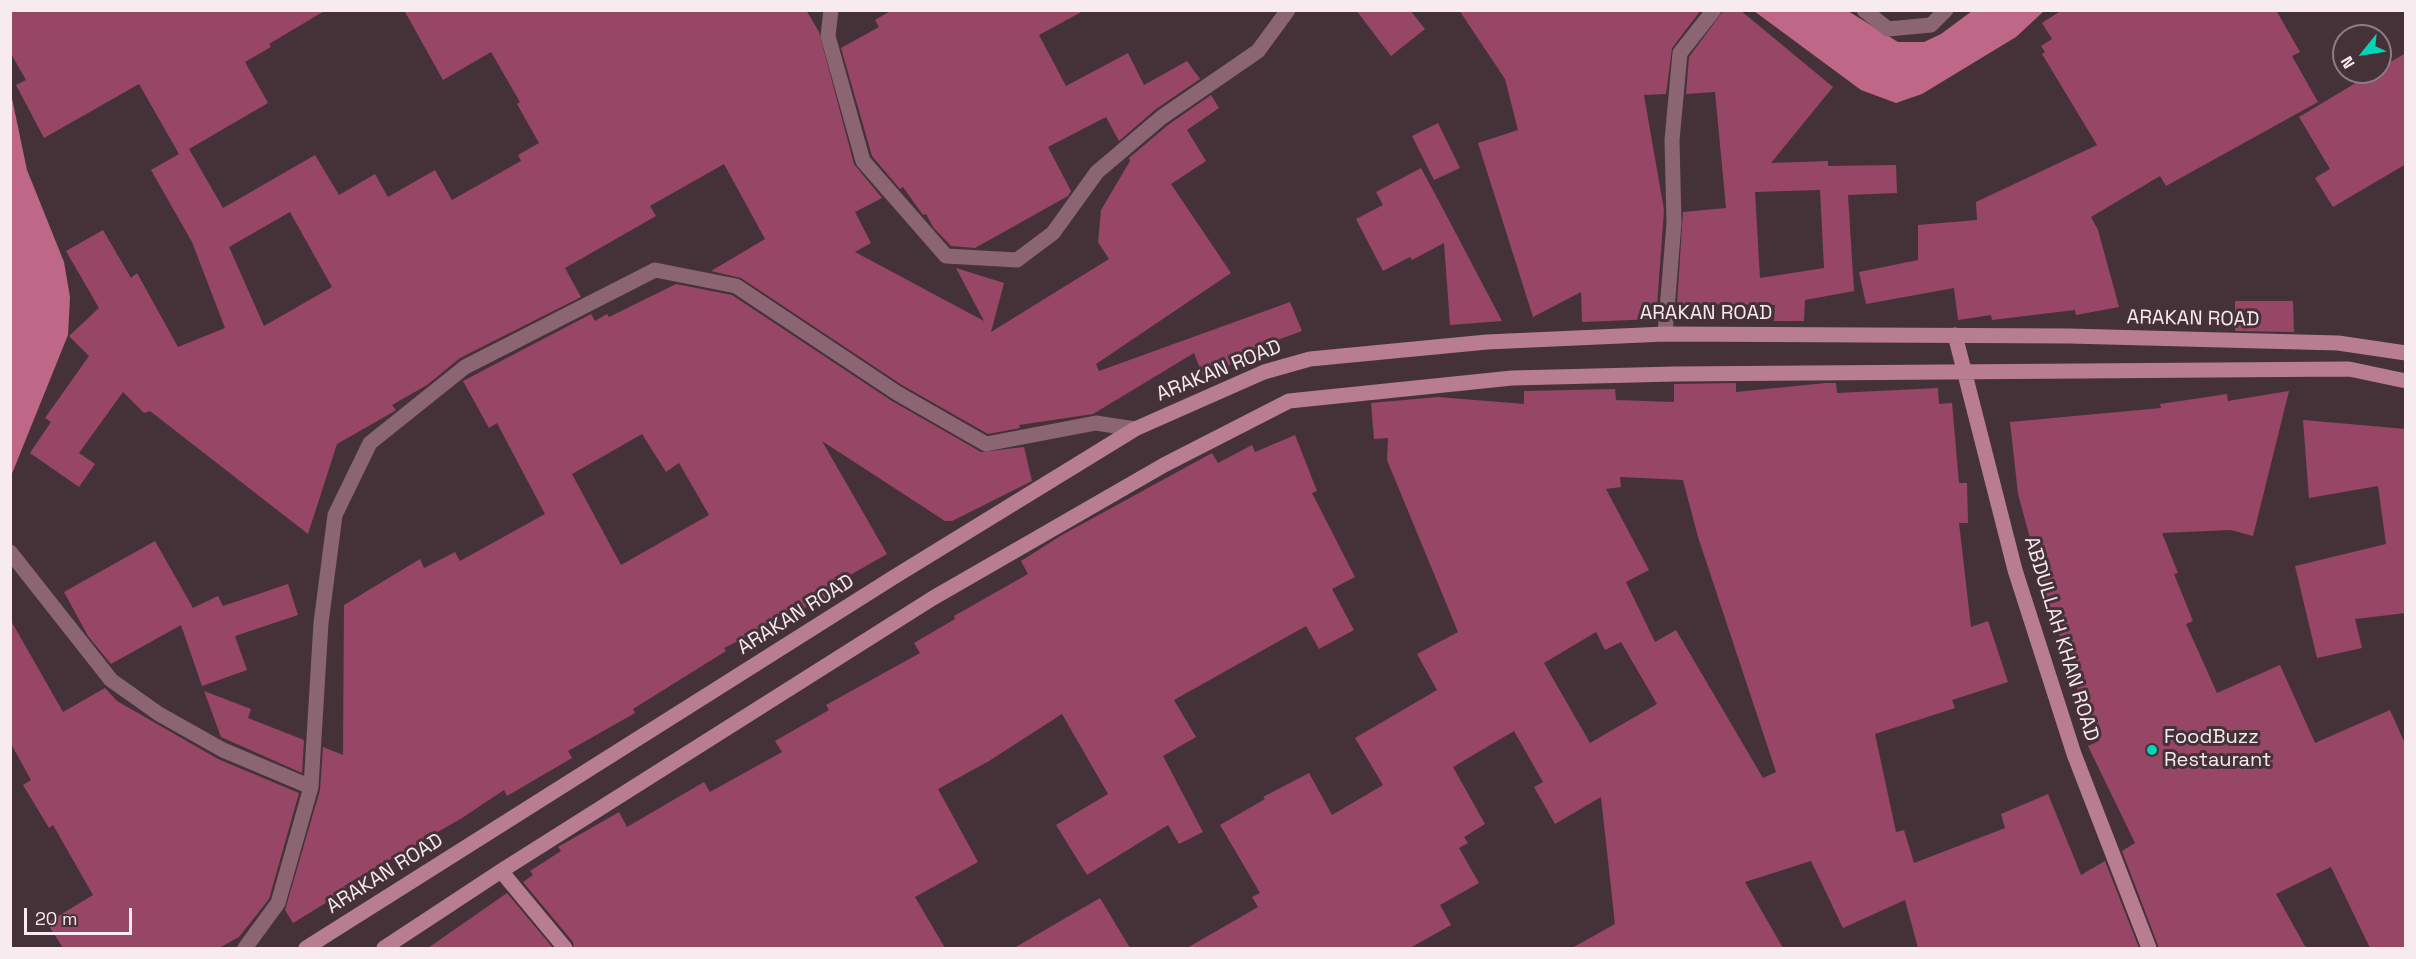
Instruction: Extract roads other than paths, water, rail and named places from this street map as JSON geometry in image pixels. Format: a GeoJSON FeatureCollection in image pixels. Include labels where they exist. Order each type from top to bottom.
{"type":"FeatureCollection","features":[{"type":"Feature","properties":{"kind":"main road","name":"ARAKAN ROAD"},"geometry":{"type":"LineString","coordinates":[[306,948],[894,577],[1135,429],[1264,372],[1310,359],[1487,342],[1665,334],[1955,335],[2338,343],[2406,353]]}},
{"type":"Feature","properties":{"kind":"main road","name":"ABDULLAH KHAN ROAD"},"geometry":{"type":"LineString","coordinates":[[1955,335],[2015,570],[2074,754],[2149,948]]}},
{"type":"Feature","properties":{"kind":"main road"},"geometry":{"type":"LineString","coordinates":[[384,948],[501,871],[933,598],[1164,465],[1289,401],[1512,378],[1676,374],[2349,369],[2406,381]]}},
{"type":"Feature","properties":{"kind":"main road"},"geometry":{"type":"LineString","coordinates":[[501,871],[565,948]]}},
{"type":"Feature","properties":{"kind":"street"},"geometry":{"type":"LineString","coordinates":[[831,10],[828,36],[863,161],[946,256],[1017,260],[1053,233],[1097,172],[1162,117],[1258,51],[1288,10]]}},
{"type":"Feature","properties":{"kind":"street"},"geometry":{"type":"LineString","coordinates":[[1665,334],[1674,223],[1671,140],[1680,53],[1714,10]]}},
{"type":"Feature","properties":{"kind":"street"},"geometry":{"type":"LineString","coordinates":[[1864,10],[1888,29],[1931,25],[1946,10]]}},
{"type":"Feature","properties":{"kind":"street"},"geometry":{"type":"LineString","coordinates":[[245,948],[278,903],[311,787],[321,623],[335,515],[370,443],[465,367],[654,270],[735,286],[897,393],[986,444],[1096,423],[1135,429]]}},
{"type":"Feature","properties":{"kind":"street"},"geometry":{"type":"LineString","coordinates":[[10,552],[111,680],[159,714],[223,750],[311,787]]}},
{"type":"Feature","properties":{"kind":"place","name":"FoodBuzz Restaurant"},"geometry":{"type":"Point","coordinates":[2152,750]}}]}
